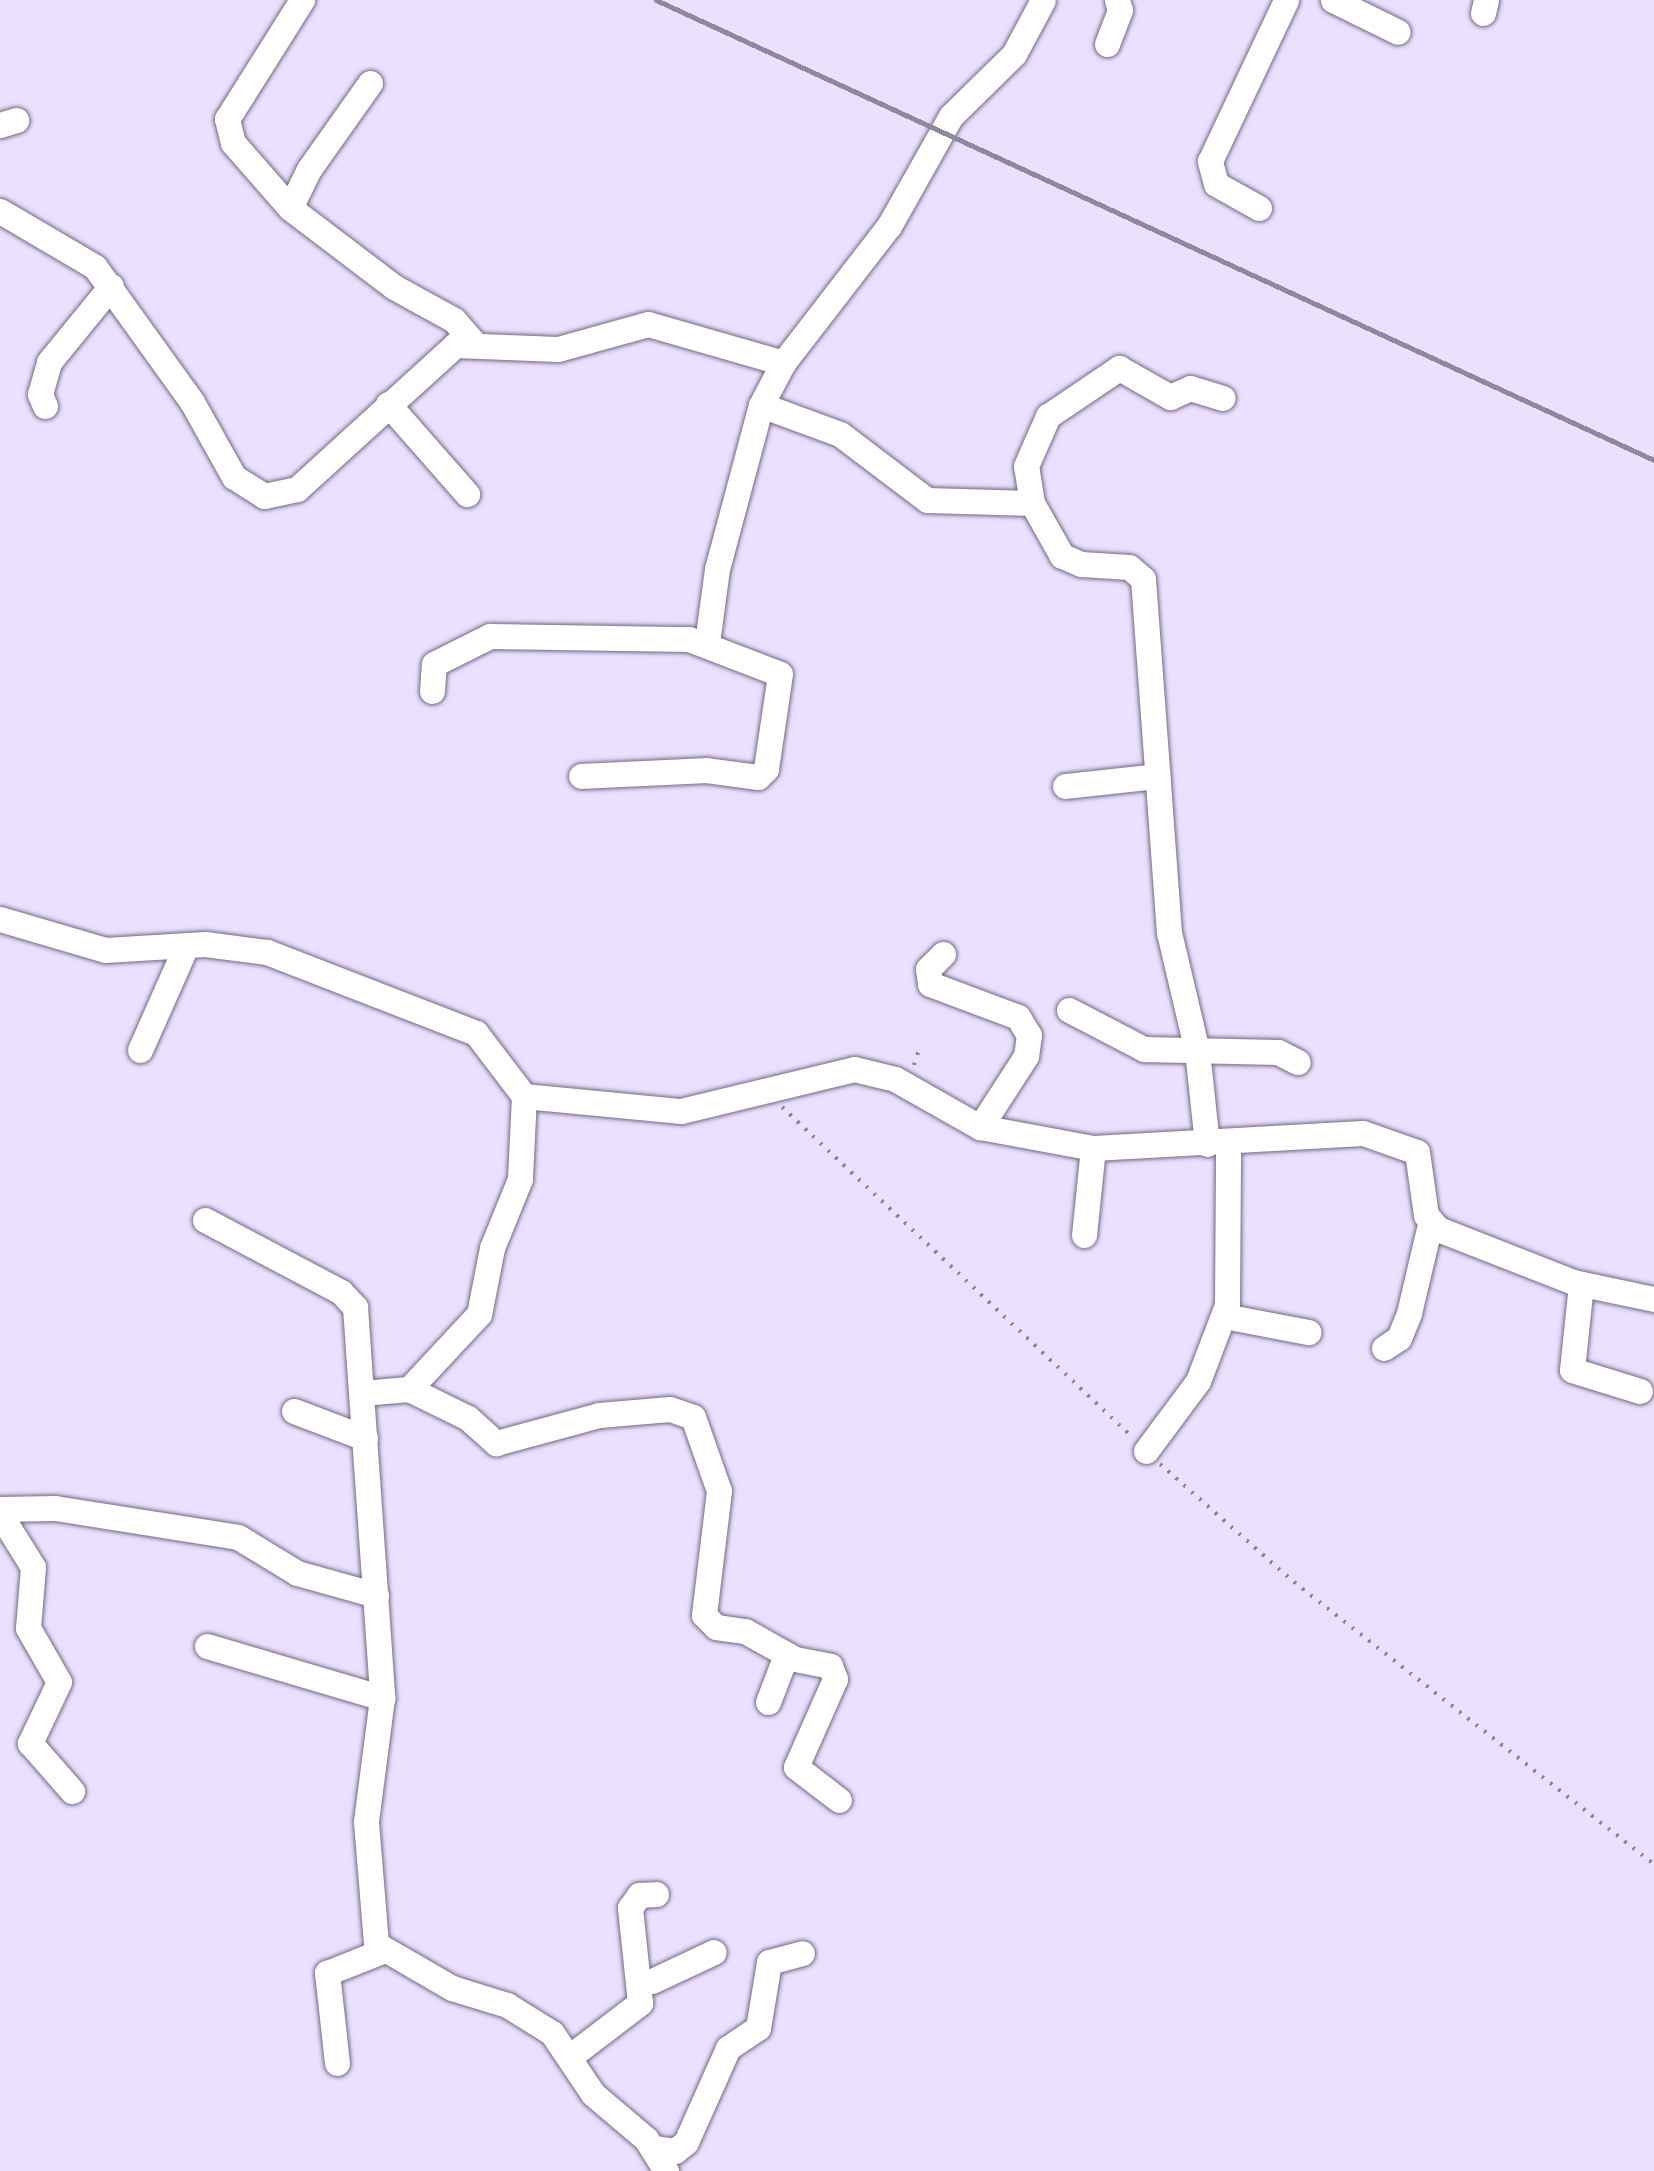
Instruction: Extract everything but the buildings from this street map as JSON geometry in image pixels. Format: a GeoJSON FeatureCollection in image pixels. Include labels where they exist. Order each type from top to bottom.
{"type":"FeatureCollection","features":[{"type":"Feature","properties":{"kind":"street"},"geometry":{"type":"LineString","coordinates":[[302,0],[227,119],[232,143],[290,208],[374,274],[454,320],[472,342]]}},
{"type":"Feature","properties":{"kind":"street"},"geometry":{"type":"LineString","coordinates":[[707,642],[718,568],[761,405],[783,363],[889,226],[951,116],[1027,38],[1043,0]]}},
{"type":"Feature","properties":{"kind":"street"},"geometry":{"type":"LineString","coordinates":[[1107,44],[1120,10],[1116,0]]}},
{"type":"Feature","properties":{"kind":"street"},"geometry":{"type":"LineString","coordinates":[[1259,208],[1216,184],[1210,161],[1286,0]]}},
{"type":"Feature","properties":{"kind":"street"},"geometry":{"type":"LineString","coordinates":[[1332,0],[1398,32]]}},
{"type":"Feature","properties":{"kind":"street"},"geometry":{"type":"LineString","coordinates":[[290,208],[309,169],[370,83]]}},
{"type":"Feature","properties":{"kind":"street"},"geometry":{"type":"LineString","coordinates":[[4,222],[77,254],[111,286],[192,402],[234,477],[264,496],[297,489],[440,354],[472,342],[558,349],[648,324],[783,363]]}},
{"type":"Feature","properties":{"kind":"street"},"geometry":{"type":"LineString","coordinates":[[45,406],[40,394],[50,362],[111,286]]}},
{"type":"Feature","properties":{"kind":"street"},"geometry":{"type":"LineString","coordinates":[[1146,1451],[1198,1380],[1224,1316],[1218,1144],[1169,932],[1142,579],[1129,567],[1070,562],[1032,503],[1026,466],[1037,431],[1119,368],[1170,397],[1190,388],[1222,398]]}},
{"type":"Feature","properties":{"kind":"street"},"geometry":{"type":"LineString","coordinates":[[388,404],[467,494]]}},
{"type":"Feature","properties":{"kind":"street"},"geometry":{"type":"LineString","coordinates":[[761,405],[840,434],[927,500],[1032,503]]}},
{"type":"Feature","properties":{"kind":"street"},"geometry":{"type":"LineString","coordinates":[[432,691],[434,664],[490,636],[707,642],[780,674],[764,774],[691,770],[581,776]]}},
{"type":"Feature","properties":{"kind":"street"},"geometry":{"type":"LineString","coordinates":[[1065,786],[1157,776]]}},
{"type":"Feature","properties":{"kind":"street"},"geometry":{"type":"LineString","coordinates":[[0,920],[105,950],[186,946],[267,952],[466,1024],[524,1096],[520,1180],[492,1248],[480,1314],[409,1389]]}},
{"type":"Feature","properties":{"kind":"street"},"geometry":{"type":"LineString","coordinates":[[140,1050],[186,946]]}},
{"type":"Feature","properties":{"kind":"street"},"geometry":{"type":"LineString","coordinates":[[943,954],[926,975],[930,984],[1018,1017],[1030,1035],[1026,1056],[980,1127]]}},
{"type":"Feature","properties":{"kind":"street"},"geometry":{"type":"LineString","coordinates":[[1069,1010],[1144,1049],[1278,1052],[1298,1062]]}},
{"type":"Feature","properties":{"kind":"street"},"geometry":{"type":"LineString","coordinates":[[524,1096],[680,1111],[832,1071],[874,1071],[980,1127],[1093,1148],[1363,1133],[1408,1146],[1423,1159],[1430,1224],[1409,1313],[1399,1338],[1384,1348]]}},
{"type":"Feature","properties":{"kind":"street"},"geometry":{"type":"LineString","coordinates":[[1084,1235],[1093,1148]]}},
{"type":"Feature","properties":{"kind":"street"},"geometry":{"type":"LineString","coordinates":[[205,1220],[351,1299],[362,1393],[382,1698],[366,1816],[372,1934],[382,1951],[452,1988],[532,2018],[572,2055],[602,2105],[660,2160],[686,2142],[728,2048],[758,2028],[769,1962],[802,1953]]}},
{"type":"Feature","properties":{"kind":"street"},"geometry":{"type":"LineString","coordinates":[[1430,1224],[1581,1284],[1654,1299]]}},
{"type":"Feature","properties":{"kind":"street"},"geometry":{"type":"LineString","coordinates":[[1581,1284],[1572,1370],[1640,1391]]}},
{"type":"Feature","properties":{"kind":"street"},"geometry":{"type":"LineString","coordinates":[[1224,1316],[1308,1332]]}},
{"type":"Feature","properties":{"kind":"street"},"geometry":{"type":"LineString","coordinates":[[362,1393],[409,1389],[468,1418],[496,1443],[599,1415],[670,1409],[693,1417],[719,1491],[704,1614],[716,1626],[744,1631],[786,1655],[834,1672],[795,1762],[796,1771],[839,1800]]}},
{"type":"Feature","properties":{"kind":"street"},"geometry":{"type":"LineString","coordinates":[[294,1411],[365,1438]]}},
{"type":"Feature","properties":{"kind":"street"},"geometry":{"type":"LineString","coordinates":[[72,1791],[30,1744],[60,1682],[28,1628],[33,1566],[0,1511],[55,1508],[238,1537],[297,1572],[376,1595]]}},
{"type":"Feature","properties":{"kind":"street"},"geometry":{"type":"LineString","coordinates":[[206,1646],[382,1698]]}},
{"type":"Feature","properties":{"kind":"street"},"geometry":{"type":"LineString","coordinates":[[768,1702],[786,1655]]}},
{"type":"Feature","properties":{"kind":"street"},"geometry":{"type":"LineString","coordinates":[[572,2055],[636,2008],[645,1984],[630,1908],[639,1894],[656,1894]]}},
{"type":"Feature","properties":{"kind":"street"},"geometry":{"type":"LineString","coordinates":[[337,2063],[327,1973],[382,1951]]}},
{"type":"Feature","properties":{"kind":"street"},"geometry":{"type":"LineString","coordinates":[[645,1984],[714,1952]]}},
{"type":"Feature","properties":{"kind":"path"},"geometry":{"type":"LineString","coordinates":[[778,1087],[787,1113],[1146,1451],[1294,1582],[1654,1864]]}},
{"type":"Feature","properties":{"kind":"railway"},"geometry":{"type":"LineString","coordinates":[[656,0],[1654,460]]}}]}
